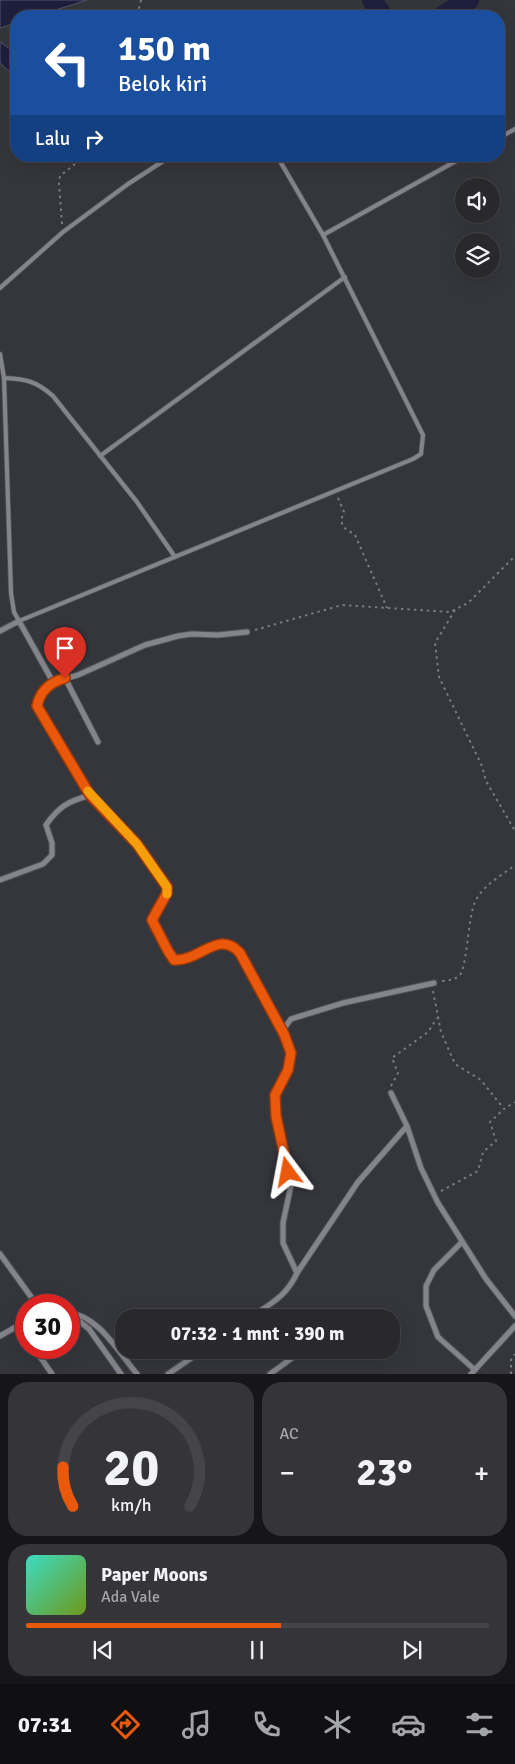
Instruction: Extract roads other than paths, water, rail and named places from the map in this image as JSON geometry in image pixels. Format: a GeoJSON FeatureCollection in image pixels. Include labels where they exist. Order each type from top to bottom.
{"type":"FeatureCollection","features":[{"type":"Feature","properties":{"kind":"street"},"geometry":{"type":"LineString","coordinates":[[0,631],[19,621],[53,682]]}},
{"type":"Feature","properties":{"kind":"street"},"geometry":{"type":"LineString","coordinates":[[248,632],[218,635],[192,634],[145,645],[78,675],[53,682],[38,699],[37,706],[90,795],[137,844],[167,887],[167,893],[152,920],[174,960],[182,960],[223,943],[233,946],[240,953],[284,1034],[291,1053],[291,1061],[275,1095],[276,1116],[291,1185],[283,1223],[284,1243],[297,1273]]}},
{"type":"Feature","properties":{"kind":"street"},"geometry":{"type":"LineString","coordinates":[[65,678],[98,742]]}},
{"type":"Feature","properties":{"kind":"street"},"geometry":{"type":"LineString","coordinates":[[0,880],[42,864],[52,856],[52,843],[46,825],[56,810],[78,798],[90,795]]}},
{"type":"Feature","properties":{"kind":"street"},"geometry":{"type":"LineString","coordinates":[[284,1034],[285,1027],[291,1019],[343,1003],[434,983]]}},
{"type":"Feature","properties":{"kind":"street"},"geometry":{"type":"LineString","coordinates":[[391,1093],[407,1126],[421,1168],[434,1194],[462,1242],[490,1284],[515,1316]]}},
{"type":"Feature","properties":{"kind":"street"},"geometry":{"type":"LineString","coordinates":[[263,1309],[290,1288],[297,1273],[358,1182],[407,1126]]}},
{"type":"Feature","properties":{"kind":"street"},"geometry":{"type":"LineString","coordinates":[[462,1242],[434,1270],[426,1286],[426,1306],[438,1337],[473,1372],[515,1326]]}},
{"type":"Feature","properties":{"kind":"street"},"geometry":{"type":"LineString","coordinates":[[0,1254],[29,1294]]}},
{"type":"Feature","properties":{"kind":"street"},"geometry":{"type":"LineString","coordinates":[[80,1316],[89,1320],[100,1329],[137,1374]]}},
{"type":"Feature","properties":{"kind":"street"},"geometry":{"type":"LineString","coordinates":[[80,1322],[89,1329],[121,1374]]}},
{"type":"Feature","properties":{"kind":"street"},"geometry":{"type":"LineString","coordinates":[[0,1336],[15,1327]]}},
{"type":"Feature","properties":{"kind":"street"},"geometry":{"type":"LineString","coordinates":[[42,1359],[52,1374]]}},
{"type":"Feature","properties":{"kind":"street"},"geometry":{"type":"LineString","coordinates":[[168,1374],[190,1359]]}},
{"type":"Feature","properties":{"kind":"street"},"geometry":{"type":"LineString","coordinates":[[270,1374],[291,1359]]}},
{"type":"Feature","properties":{"kind":"lane"},"geometry":{"type":"LineString","coordinates":[[0,288],[63,232],[128,184],[162,162]]}},
{"type":"Feature","properties":{"kind":"lane"},"geometry":{"type":"LineString","coordinates":[[0,354],[4,378],[11,593],[14,612],[19,621],[335,492],[421,454],[423,435],[323,235],[280,162]]}},
{"type":"Feature","properties":{"kind":"lane"},"geometry":{"type":"LineString","coordinates":[[323,235],[455,162]]}},
{"type":"Feature","properties":{"kind":"lane"},"geometry":{"type":"LineString","coordinates":[[100,456],[345,278]]}},
{"type":"Feature","properties":{"kind":"lane"},"geometry":{"type":"LineString","coordinates":[[4,378],[39,384],[52,396],[137,502],[175,557]]}},
{"type":"Feature","properties":{"kind":"water"},"geometry":{"type":"Polygon","coordinates":[[[0,0],[87,0],[56,10],[10,10],[10,25],[0,28],[0,0]]]}},
{"type":"Feature","properties":{"kind":"water"},"geometry":{"type":"Polygon","coordinates":[[[0,42],[10,49],[10,72],[0,63],[0,42]]]}},
{"type":"Feature","properties":{"kind":"waterway"},"geometry":{"type":"LineString","coordinates":[[372,0],[379,10]]}},
{"type":"Feature","properties":{"kind":"waterway"},"geometry":{"type":"LineString","coordinates":[[452,10],[469,0]]}}]}
